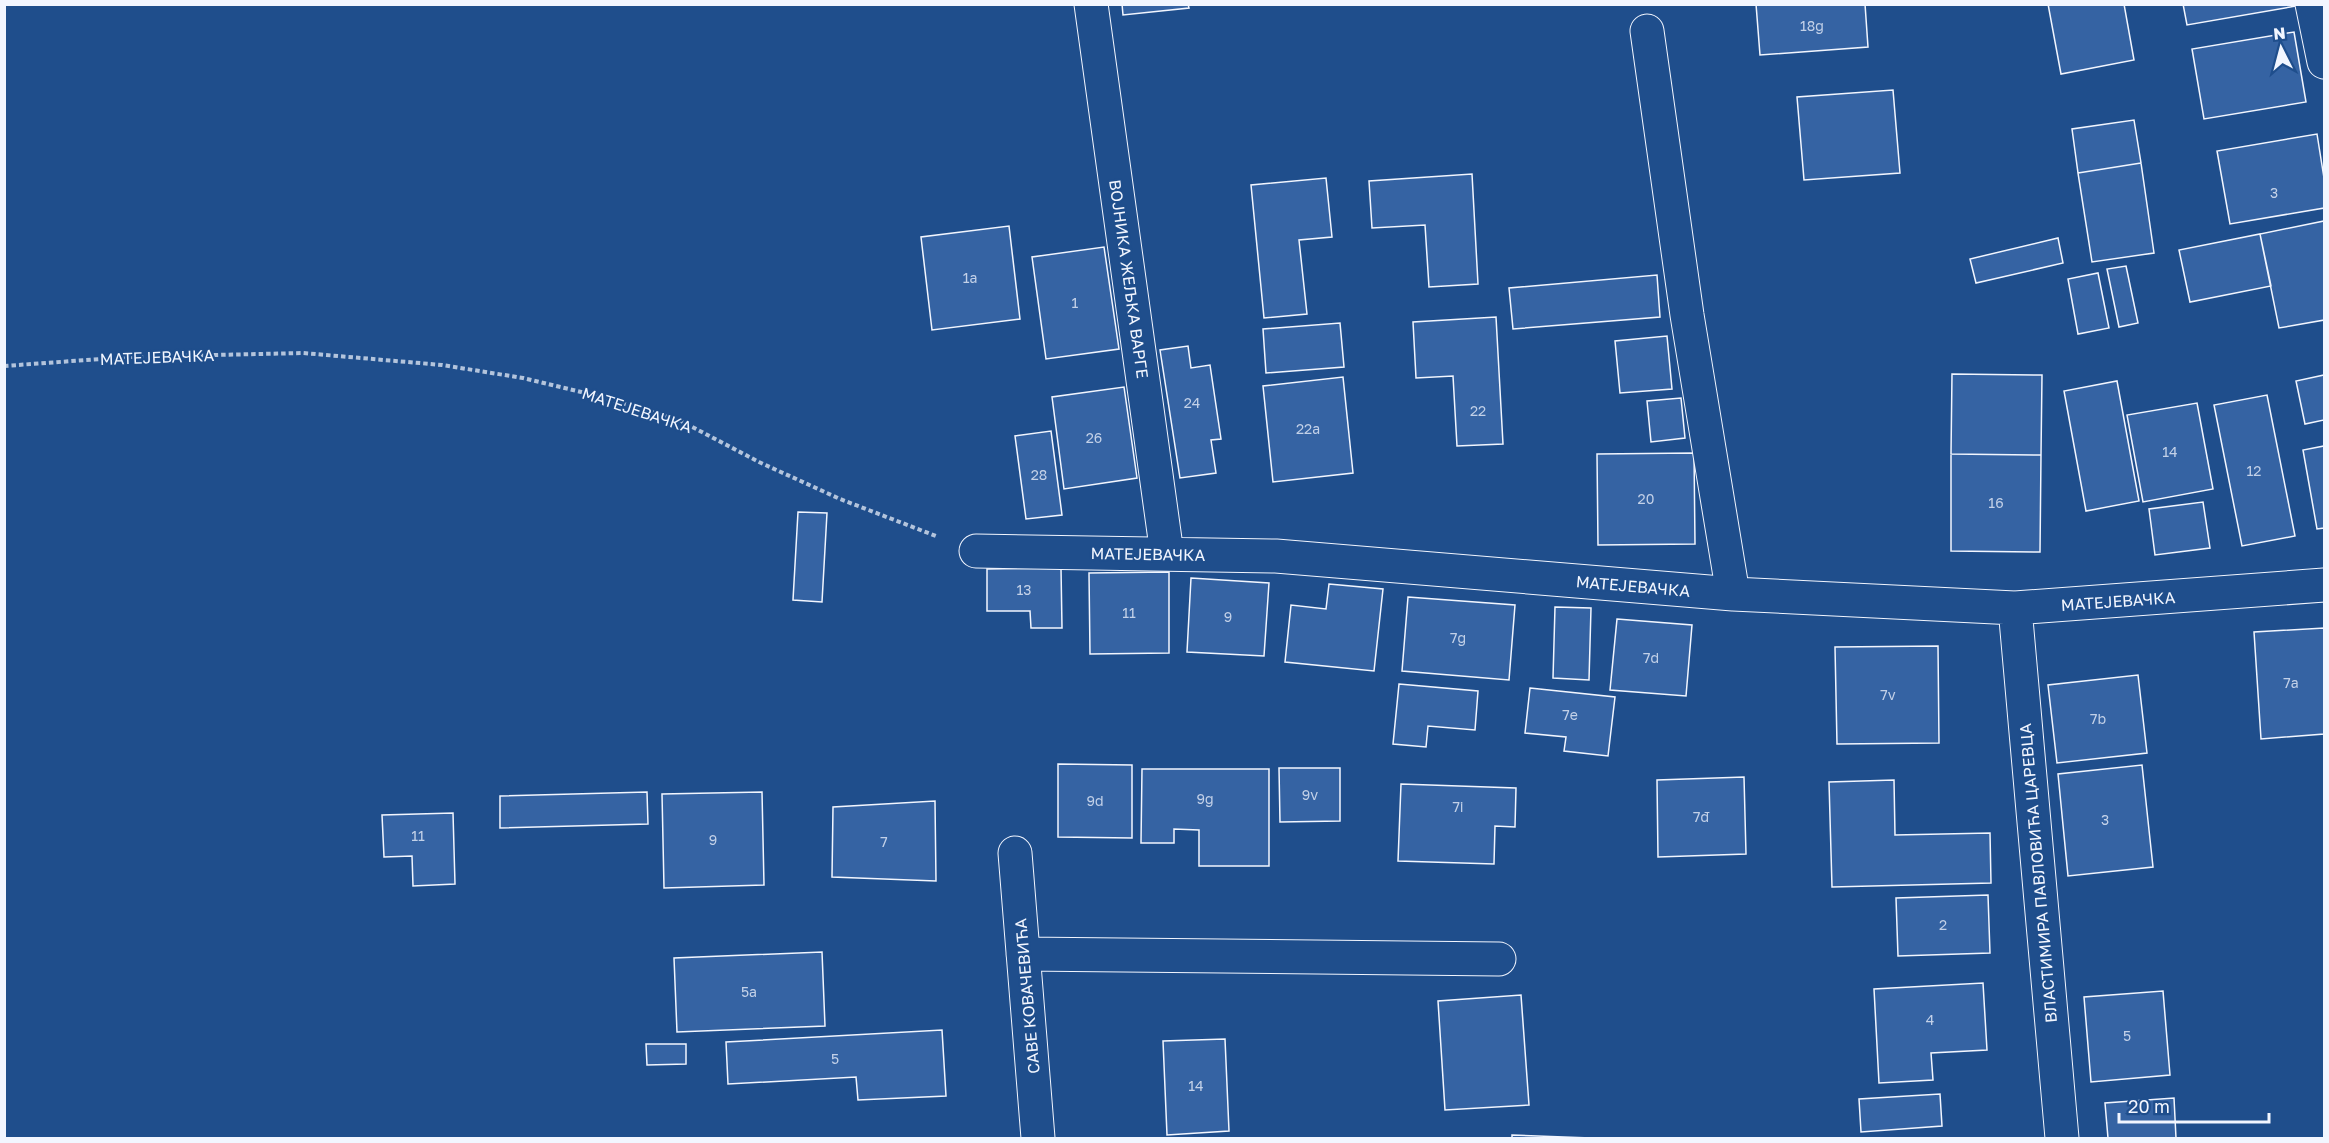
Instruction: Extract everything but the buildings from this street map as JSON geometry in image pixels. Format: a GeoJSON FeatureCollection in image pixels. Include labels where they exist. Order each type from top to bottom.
{"type":"FeatureCollection","features":[{"type":"Feature","properties":{"kind":"street","name":"ВОЈНИКА ЖЕЉКА ВАРГЕ"},"geometry":{"type":"LineString","coordinates":[[1091,4],[1167,554]]}},
{"type":"Feature","properties":{"kind":"street"},"geometry":{"type":"LineString","coordinates":[[2312,4],[2325,62]]}},
{"type":"Feature","properties":{"kind":"street"},"geometry":{"type":"LineString","coordinates":[[1647,31],[1687,315],[1733,594]]}},
{"type":"Feature","properties":{"kind":"street","name":"МАТЕЈЕВАЧКА"},"geometry":{"type":"LineString","coordinates":[[976,551],[1276,556],[1733,594],[2015,608],[2325,585]]}},
{"type":"Feature","properties":{"kind":"street","name":"ВЛАСТИМИРА ПАВЛОВИЋА ЦАРЕВЦА"},"geometry":{"type":"LineString","coordinates":[[2015,608],[2062,1138]]}},
{"type":"Feature","properties":{"kind":"street","name":"САВЕ КОВАЧЕВИЋА"},"geometry":{"type":"LineString","coordinates":[[1015,853],[1038,1138]]}},
{"type":"Feature","properties":{"kind":"street"},"geometry":{"type":"LineString","coordinates":[[1023,954],[1499,959]]}},
{"type":"Feature","properties":{"kind":"path","name":"МАТЕЈЕВАЧКА"},"geometry":{"type":"LineString","coordinates":[[4,366],[128,357],[303,353],[442,365],[523,378],[602,397],[681,421],[759,462],[840,499],[976,551]]}}]}
